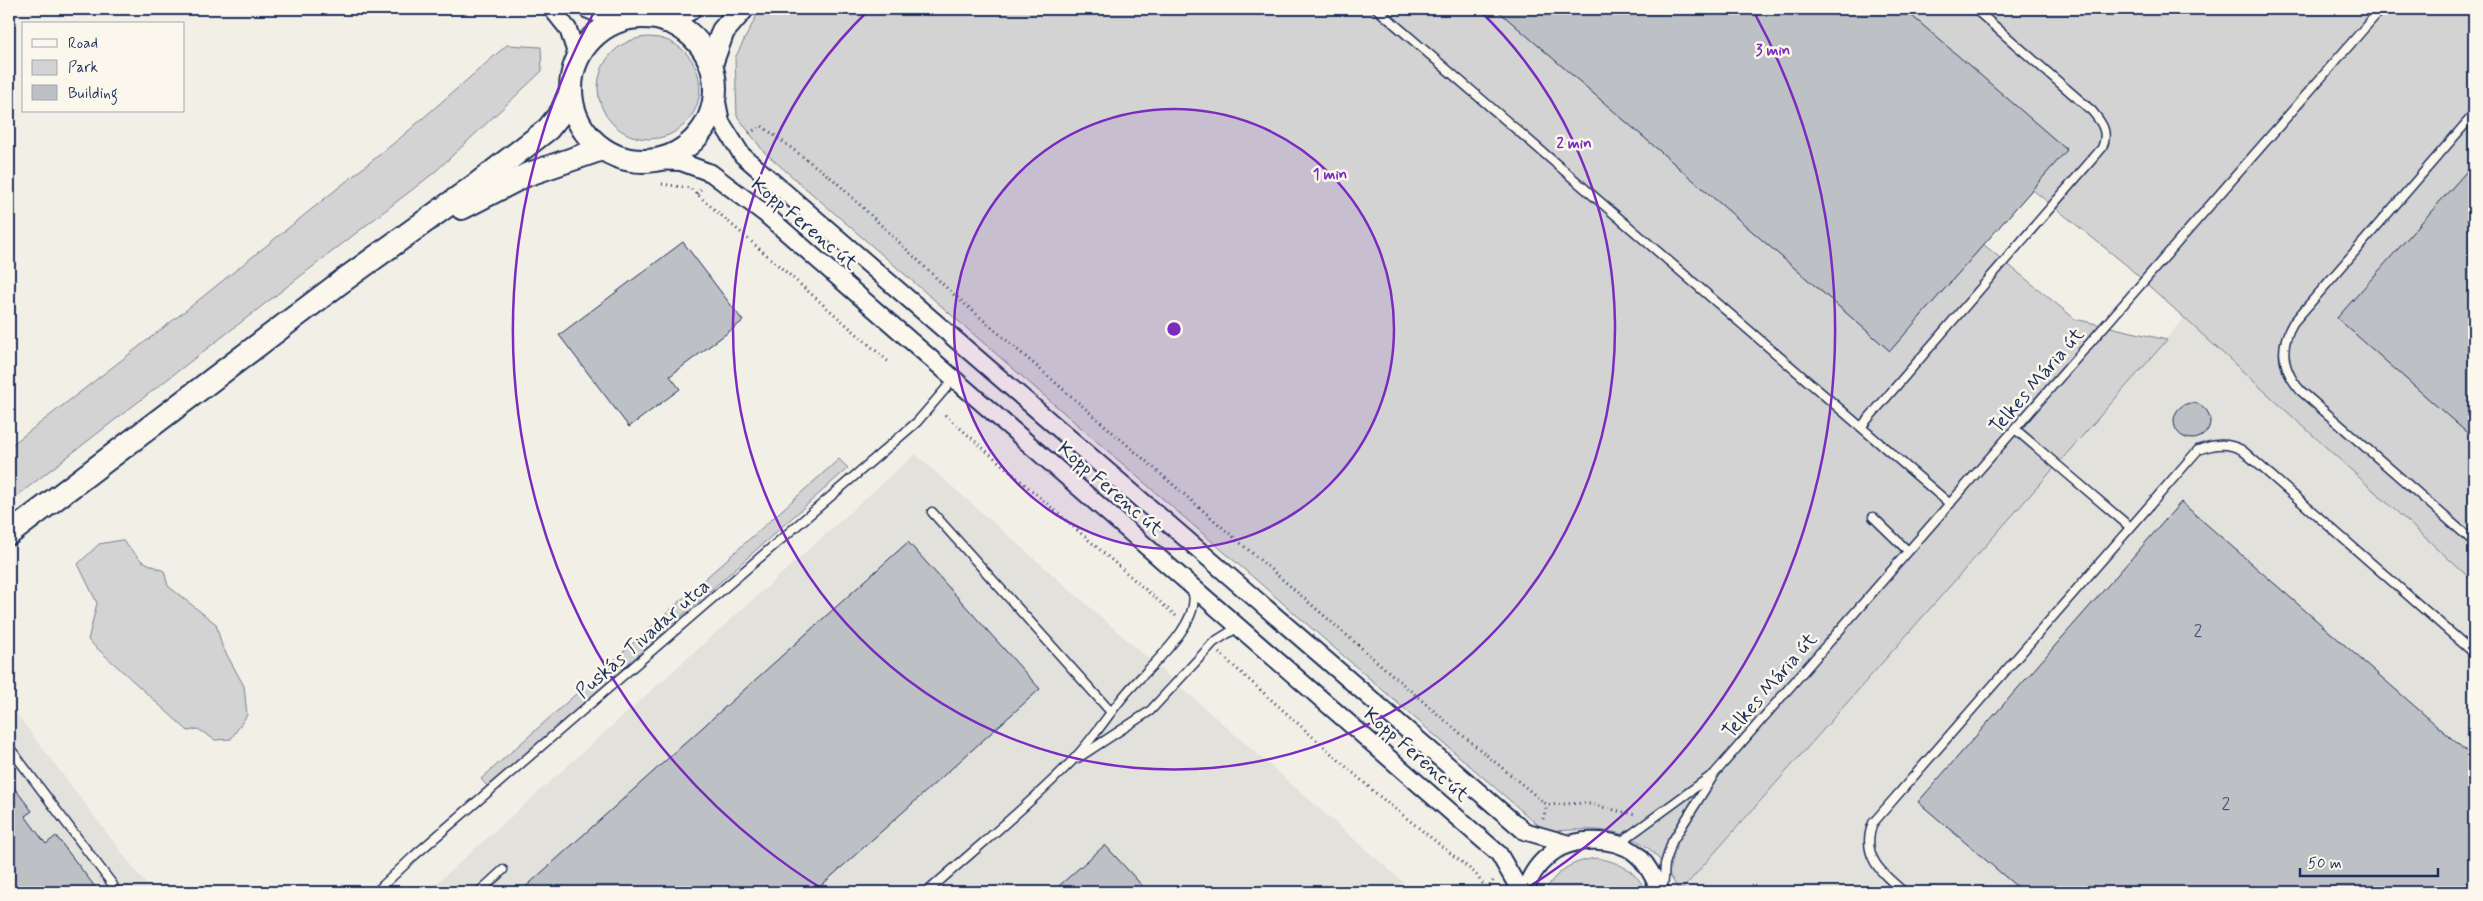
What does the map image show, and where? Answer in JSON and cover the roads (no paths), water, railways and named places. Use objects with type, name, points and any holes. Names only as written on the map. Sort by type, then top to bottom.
[{"type":"main road","points":[[666,21],[689,9]]},
{"type":"main road","points":[[711,64],[723,31],[742,9]]},
{"type":"main road","points":[[642,17],[666,21],[692,35],[711,64],[716,92],[708,120],[701,132],[682,150],[670,156],[645,161],[619,157],[602,149],[580,124],[575,112],[571,92],[572,75],[578,59],[592,39],[616,21],[642,17]]},
{"type":"main road","points":[[9,534],[340,282],[403,238],[548,129],[561,113],[571,92]]},
{"type":"main road","points":[[403,238],[526,175],[602,149]]},
{"type":"street","points":[[552,9],[568,29],[578,59]]},
{"type":"street","points":[[586,9],[616,21]]},
{"type":"street","name":"Kopp Ferenc út","points":[[716,92],[721,122],[742,155],[1524,831],[1569,844]]},
{"type":"street","name":"Kopp Ferenc út","points":[[645,161],[681,162],[711,173],[764,213],[1498,854],[1522,892]]},
{"type":"street","points":[[1522,892],[1532,873],[1548,855],[1569,844],[1592,841],[1617,844],[1634,852],[1642,860],[1659,892]]},
{"type":"lane","points":[[1377,9],[1950,504]]},
{"type":"lane","points":[[1861,427],[2105,141],[2106,132],[2092,111],[1975,9]]},
{"type":"lane","name":"Telkes Mária út","points":[[1715,773],[2381,9]]},
{"type":"lane","points":[[2474,114],[2293,323],[2283,351],[2288,374],[2301,391],[2474,542]]},
{"type":"lane","name":"Puskás Tivadar utca","points":[[376,892],[415,855],[917,422],[954,379]]},
{"type":"lane","points":[[2015,429],[2130,527]]},
{"type":"lane","points":[[1904,892],[1874,864],[1868,844],[1873,823],[2198,450],[2217,444],[2236,447],[2474,653]]},
{"type":"lane","points":[[932,512],[1111,712]]},
{"type":"lane","points":[[1873,517],[1908,551]]},
{"type":"lane","points":[[1072,762],[1111,712],[1175,640],[1184,627],[1194,606],[1195,598],[1190,586]]},
{"type":"lane","points":[[927,892],[1072,762],[1150,711],[1214,642],[1238,627]]},
{"type":"lane","points":[[9,746],[113,885],[114,892]]},
{"type":"lane","points":[[1617,844],[1649,823],[1715,773]]},
{"type":"lane","points":[[1663,892],[1665,864],[1672,842],[1715,773]]},
{"type":"lane","points":[[479,892],[503,870]]}]
